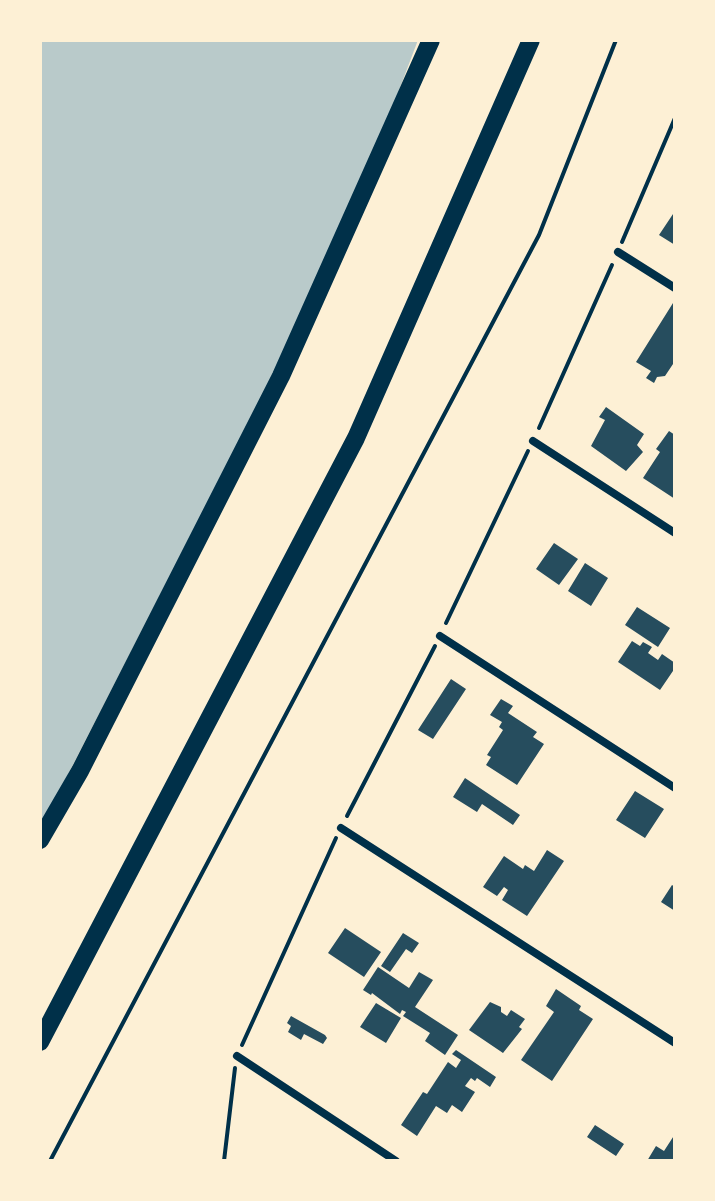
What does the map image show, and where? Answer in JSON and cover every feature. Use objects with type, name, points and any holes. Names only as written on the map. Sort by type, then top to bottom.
[{"type":"main road","points":[[40,840],[80,771],[281,376],[431,40]]},
{"type":"main road","points":[[40,1042],[356,438],[531,40]]},
{"type":"street","points":[[618,252],[675,288]]},
{"type":"street","points":[[533,441],[675,533]]},
{"type":"street","points":[[440,636],[675,788]]},
{"type":"street","points":[[341,828],[675,1043]]},
{"type":"street","points":[[237,1056],[396,1161]]},
{"type":"path","points":[[50,1161],[539,235],[616,40]]},
{"type":"path","points":[[224,1161],[237,1056],[341,828],[440,636],[533,441],[675,118]]},
{"type":"shaded area","points":[[40,40],[418,40],[343,238],[40,829]]},
{"type":"building","points":[[675,211],[675,245],[659,235]]},
{"type":"building","points":[[673,303],[675,361],[665,376],[657,377],[654,383],[646,378],[651,371],[636,362]]},
{"type":"building","points":[[606,407],[644,434],[637,445],[643,452],[626,471],[591,446],[605,420],[599,417]]},
{"type":"building","points":[[669,431],[675,435],[675,499],[643,478],[660,452],[656,449]]},
{"type":"building","points":[[554,543],[578,559],[559,585],[536,569]]},
{"type":"building","points":[[585,563],[608,578],[591,606],[568,591]]},
{"type":"building","points":[[637,607],[670,628],[658,647],[625,625]]},
{"type":"building","points":[[632,641],[640,646],[643,642],[652,647],[648,653],[658,660],[662,654],[675,663],[675,668],[660,690],[618,662]]},
{"type":"building","points":[[451,679],[466,689],[433,739],[418,730]]},
{"type":"building","points":[[501,699],[513,706],[508,713],[537,732],[533,737],[544,744],[517,785],[486,765],[491,757],[487,755],[503,730],[499,727],[502,722],[490,715]]},
{"type":"building","points":[[465,778],[520,815],[513,825],[482,804],[477,812],[453,797]]},
{"type":"building","points":[[635,791],[664,809],[645,838],[616,820]]},
{"type":"building","points":[[547,850],[564,861],[527,916],[502,900],[508,890],[504,887],[497,896],[483,887],[504,856],[523,869],[525,865],[534,871]]},
{"type":"building","points":[[672,885],[675,887],[675,911],[661,902]]},
{"type":"building","points":[[345,928],[381,952],[364,977],[328,953]]},
{"type":"building","points":[[403,933],[419,943],[412,953],[406,949],[390,972],[381,966]]},
{"type":"building","points":[[378,967],[409,988],[419,972],[433,980],[415,1007],[458,1035],[445,1055],[425,1041],[430,1033],[403,1016],[406,1012],[402,1010],[400,1014],[363,990]]},
{"type":"building","points":[[556,989],[581,1006],[579,1010],[593,1019],[552,1081],[521,1060],[554,1012],[546,1006]]},
{"type":"building","points":[[490,1002],[501,1007],[501,1012],[507,1016],[511,1010],[525,1019],[519,1027],[522,1029],[503,1053],[469,1030]]},
{"type":"building","points":[[376,1003],[401,1018],[386,1043],[360,1027]]},
{"type":"building","points":[[291,1016],[325,1035],[327,1038],[323,1044],[304,1034],[301,1040],[288,1032],[291,1026],[287,1023]]},
{"type":"building","points":[[456,1050],[496,1077],[490,1087],[477,1078],[475,1081],[471,1078],[465,1086],[475,1092],[462,1112],[452,1105],[447,1113],[436,1106],[417,1136],[401,1125],[448,1062],[456,1068],[461,1060],[452,1054]]},
{"type":"building","points":[[595,1125],[624,1144],[616,1156],[587,1137]]},
{"type":"building","points":[[675,1134],[675,1161],[647,1161],[656,1146],[664,1151]]}]
